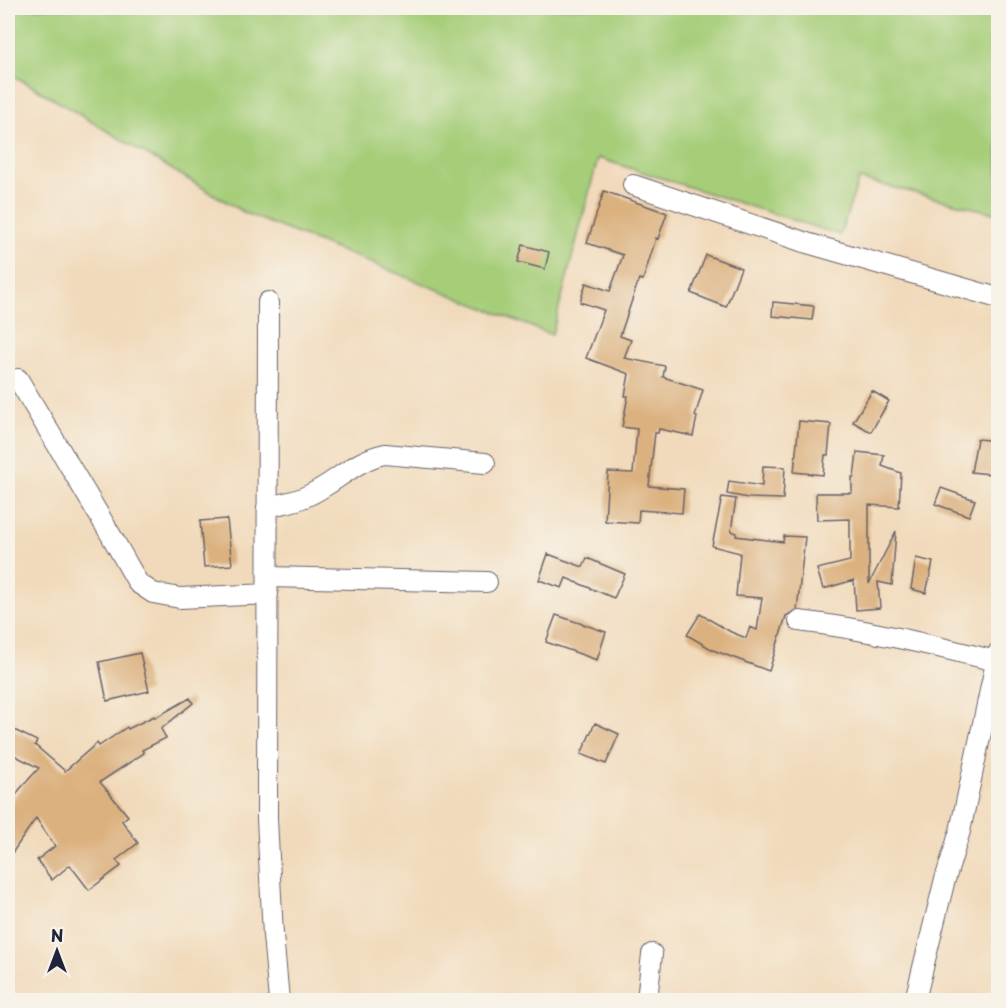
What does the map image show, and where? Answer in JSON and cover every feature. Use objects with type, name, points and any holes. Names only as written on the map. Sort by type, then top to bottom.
[{"type":"street","points":[[633,185],[807,243],[999,298]]},
{"type":"street","points":[[268,302],[267,819],[279,1000]]},
{"type":"street","points":[[18,379],[138,583],[153,593],[180,598],[268,586],[487,582]]},
{"type":"street","points":[[267,507],[308,496],[356,464],[373,456],[385,454],[485,463]]},
{"type":"street","points":[[800,621],[849,627],[997,657],[960,831],[944,884],[915,1000]]},
{"type":"street","points":[[647,1000],[652,954]]},
{"type":"green space","points":[[8,8],[998,8],[998,214],[859,179],[840,235],[598,158],[552,335],[245,213],[8,72]]},
{"type":"building","points":[[604,191],[667,213],[658,239],[656,238],[643,280],[639,279],[620,336],[631,340],[624,358],[665,366],[663,377],[703,390],[695,416],[697,417],[693,436],[659,429],[658,433],[655,433],[649,486],[684,489],[682,513],[639,510],[638,523],[605,521],[608,472],[633,473],[637,429],[622,427],[628,396],[625,396],[629,374],[586,358],[604,310],[580,302],[586,283],[610,291],[623,255],[587,243]]},
{"type":"building","points":[[523,245],[549,252],[545,269],[518,262]]},
{"type":"building","points":[[706,255],[741,268],[726,307],[691,293]]},
{"type":"building","points":[[773,302],[814,306],[812,320],[772,316]]},
{"type":"building","points":[[872,391],[889,401],[871,432],[853,422]]},
{"type":"building","points":[[799,421],[831,424],[828,455],[825,455],[823,475],[794,472]]},
{"type":"building","points":[[977,439],[999,441],[999,475],[971,472]]},
{"type":"building","points":[[857,452],[884,455],[882,466],[901,473],[899,507],[869,505],[869,584],[896,531],[892,585],[878,582],[880,608],[856,610],[854,580],[823,589],[817,569],[850,561],[850,519],[817,520],[816,493],[852,493],[852,477],[854,477]]},
{"type":"building","points":[[763,466],[785,467],[783,499],[748,498],[727,494],[729,481],[762,486]]},
{"type":"building","points":[[941,488],[975,500],[969,516],[935,504]]},
{"type":"building","points":[[722,497],[736,499],[731,531],[737,533],[736,536],[783,542],[784,536],[805,537],[797,610],[786,616],[769,671],[713,650],[687,635],[700,614],[746,638],[750,627],[757,630],[762,598],[736,596],[740,553],[712,546]]},
{"type":"building","points":[[227,519],[232,565],[204,567],[200,521]]},
{"type":"building","points":[[548,554],[583,567],[587,558],[625,574],[614,598],[566,578],[562,588],[539,580]]},
{"type":"building","points":[[916,558],[933,562],[926,593],[911,589]]},
{"type":"building","points":[[556,615],[606,632],[597,660],[546,642]]},
{"type":"building","points":[[140,653],[149,691],[107,701],[99,662]]},
{"type":"building","points":[[190,698],[193,703],[161,729],[166,738],[142,750],[144,753],[100,782],[128,816],[122,821],[138,843],[116,860],[121,866],[89,890],[70,865],[52,880],[37,860],[55,846],[36,818],[8,859],[8,807],[20,789],[39,768],[8,752],[8,727],[37,741],[35,745],[65,771],[97,743],[99,746],[127,727],[128,729],[154,716],[155,718]]},
{"type":"building","points":[[595,723],[619,734],[606,764],[581,754]]}]
